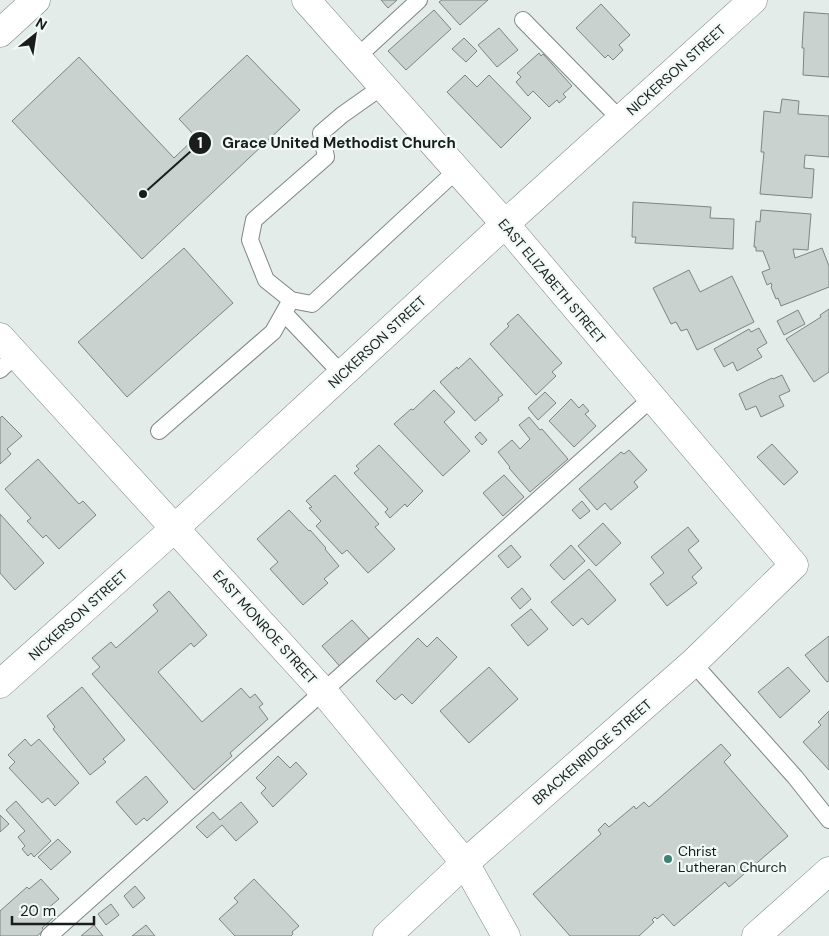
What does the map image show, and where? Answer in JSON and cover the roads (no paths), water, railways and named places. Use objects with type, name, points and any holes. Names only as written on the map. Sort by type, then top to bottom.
[{"type":"street","points":[[0,33],[36,0]]},
{"type":"street","name":"EAST ELIZABETH STREET","points":[[306,0],[505,224],[794,565]]},
{"type":"street","name":"NICKERSON STREET","points":[[0,684],[176,528],[505,224],[753,0]]},
{"type":"street","name":"EAST MONROE STREET","points":[[5,354],[176,528],[323,691],[465,863],[506,936]]},
{"type":"street","name":"BRACKENRIDGE STREET","points":[[387,936],[465,863],[693,663],[794,565]]},
{"type":"street","points":[[756,936],[829,871]]},
{"type":"lane","points":[[357,57],[419,0]]},
{"type":"lane","points":[[523,20],[621,120]]},
{"type":"lane","points":[[342,374],[266,280],[250,240],[254,220],[326,157],[321,133],[342,115],[383,86]]},
{"type":"lane","points":[[288,306],[312,304],[457,170]]},
{"type":"lane","points":[[159,431],[273,332],[288,306]]},
{"type":"lane","points":[[49,936],[652,398]]},
{"type":"lane","points":[[693,663],[795,776],[829,820]]},
{"type":"place","name":"Grace United Methodist Church","points":[[143,194]]},
{"type":"place","name":"Christ Lutheran Church","points":[[668,859]]}]
